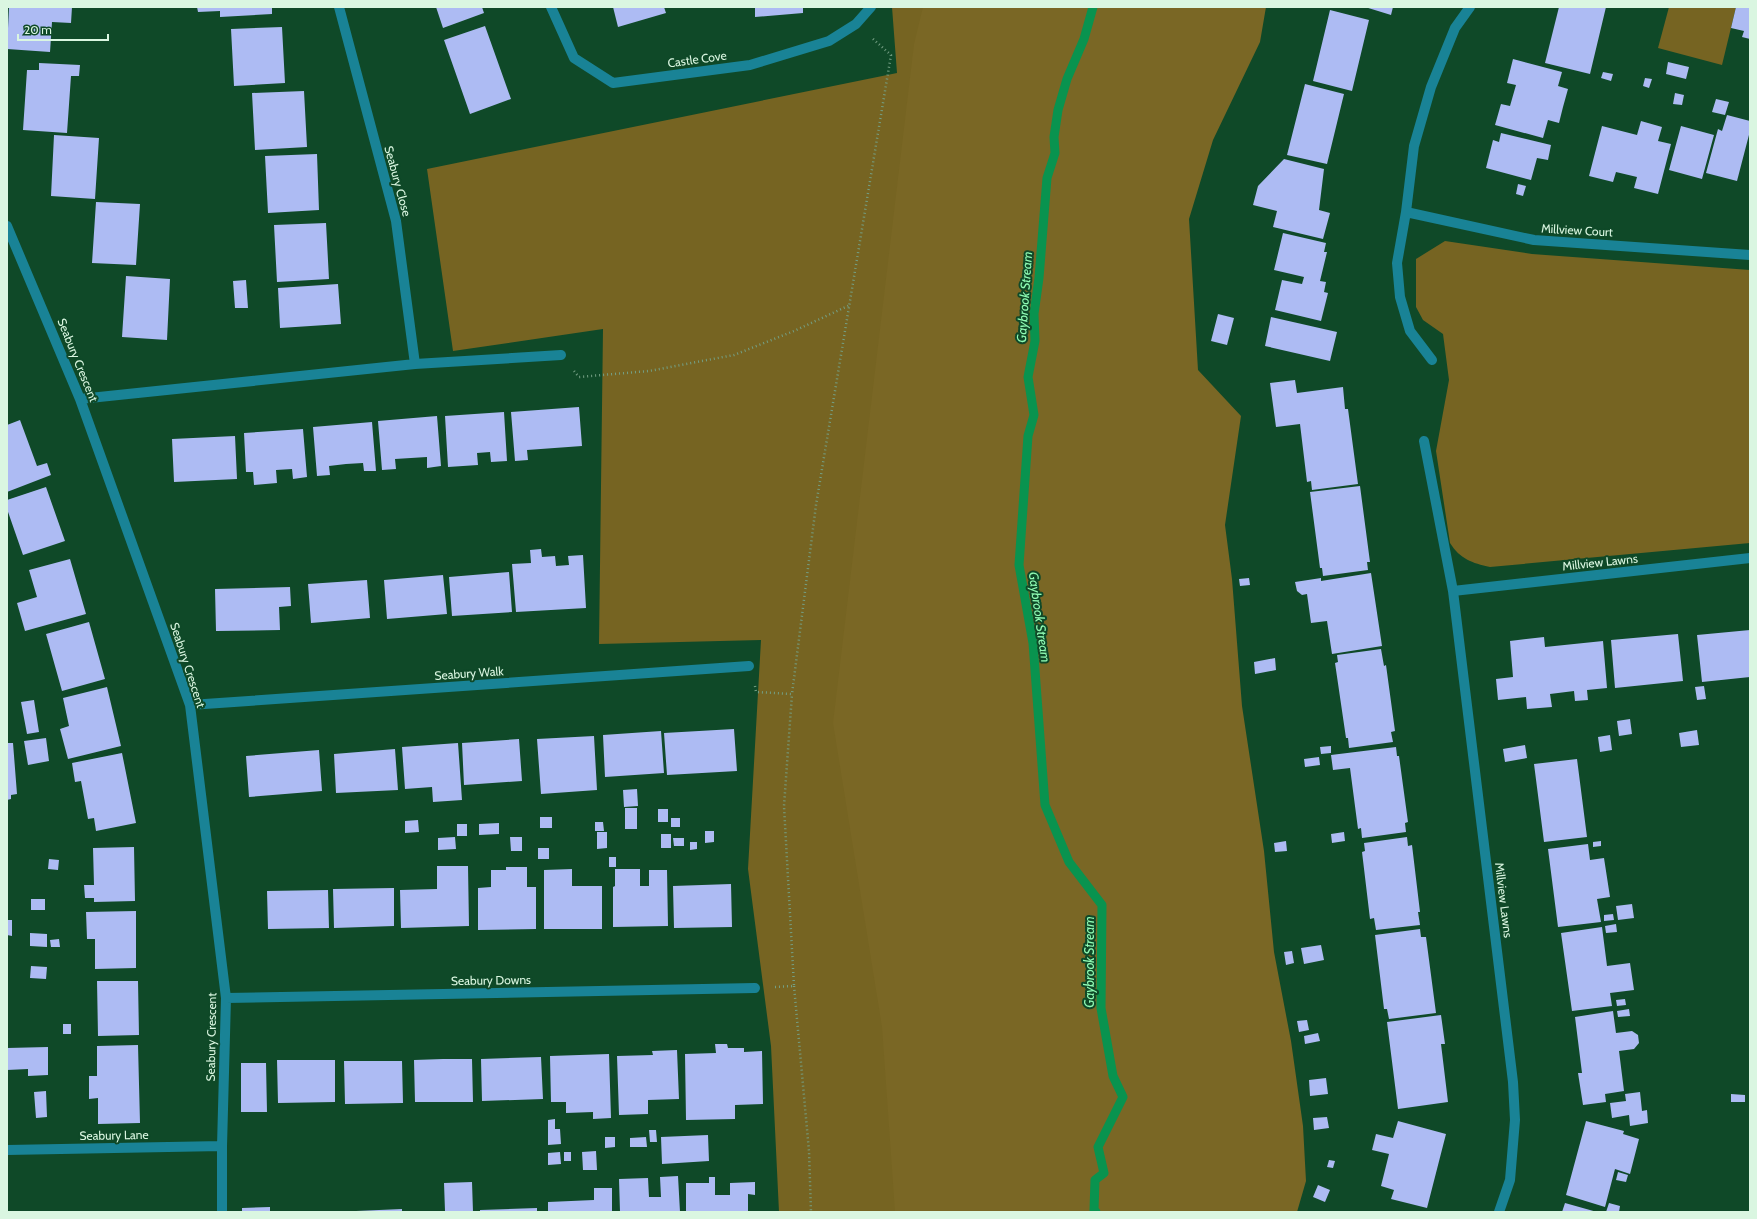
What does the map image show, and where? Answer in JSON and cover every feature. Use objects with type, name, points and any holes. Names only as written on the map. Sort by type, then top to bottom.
[{"type":"street","name":"Seabury Close","points":[[339,7],[396,221],[415,364]]},
{"type":"street","name":"Castle Cove","points":[[551,7],[574,58],[613,83],[750,65],[829,41],[856,24],[871,7]]},
{"type":"street","points":[[1432,360],[1410,331],[1400,297],[1397,263],[1406,212],[1414,146],[1431,87],[1455,28],[1470,7]]},
{"type":"street","name":"Millview Court","points":[[1406,212],[1534,240],[1750,254]]},
{"type":"street","name":"Seabury Crescent","points":[[7,226],[80,399],[190,706],[226,998],[222,1146],[222,1212]]},
{"type":"street","points":[[80,399],[415,364],[561,355]]},
{"type":"street","name":"Millview Lawns","points":[[1424,441],[1453,591],[1513,1082],[1515,1120],[1510,1180],[1499,1212]]},
{"type":"street","name":"Millview Lawns","points":[[1453,591],[1750,558]]},
{"type":"street","name":"Seabury Walk","points":[[190,706],[749,666]]},
{"type":"street","name":"Seabury Downs","points":[[226,998],[755,988]]},
{"type":"street","name":"Seabury Lane","points":[[7,1150],[222,1146]]},
{"type":"path","points":[[811,1212],[809,1151],[794,986],[784,806],[792,694],[816,505],[891,55],[856,24]]},
{"type":"path","points":[[561,355],[578,377],[649,371],[734,354],[794,331],[850,305]]},
{"type":"path","points":[[749,666],[756,692],[792,694]]},
{"type":"path","points":[[755,988],[794,986]]},
{"type":"shaded area","points":[[892,7],[964,7],[965,1212],[779,1212],[771,1046],[748,869],[761,640],[599,644],[603,329],[453,351],[427,169],[897,73]]},
{"type":"shaded area","points":[[923,7],[1266,7],[1260,42],[1213,140],[1189,219],[1198,370],[1241,416],[1225,525],[1232,579],[1242,706],[1264,851],[1274,952],[1291,1041],[1303,1126],[1306,1181],[1297,1212],[895,1212],[882,1027],[833,723],[914,44]]},
{"type":"shaded area","points":[[1669,7],[1736,7],[1722,65],[1658,48]]},
{"type":"shaded area","points":[[1445,241],[1532,254],[1750,270],[1750,543],[1490,567],[1472,562],[1462,557],[1450,543],[1436,451],[1449,380],[1443,334],[1423,320],[1416,307],[1416,259]]},
{"type":"building","points":[[9,7],[72,7],[71,23],[52,22],[50,52],[7,49]]},
{"type":"building","points":[[197,7],[272,7],[272,14],[220,17],[220,11],[198,12]]},
{"type":"building","points":[[436,7],[482,7],[484,13],[443,28]]},
{"type":"building","points":[[613,7],[664,7],[666,13],[618,27]]},
{"type":"building","points":[[755,7],[803,7],[803,13],[755,17]]},
{"type":"building","points":[[1365,7],[1393,7],[1391,15]]},
{"type":"building","points":[[1559,7],[1606,7],[1590,74],[1545,63]]},
{"type":"building","points":[[1736,7],[1750,7],[1750,39],[1742,37],[1744,31],[1731,28]]},
{"type":"building","points":[[1330,10],[1369,20],[1352,91],[1313,81]]},
{"type":"building","points":[[485,26],[511,99],[470,114],[444,40]]},
{"type":"building","points":[[282,27],[285,83],[234,86],[231,29]]},
{"type":"building","points":[[1513,59],[1562,72],[1558,86],[1568,89],[1559,123],[1548,120],[1543,138],[1495,125],[1501,104],[1510,106],[1516,85],[1507,83]]},
{"type":"building","points":[[1668,62],[1689,67],[1686,79],[1666,74]]},
{"type":"building","points":[[39,63],[80,65],[79,76],[71,76],[67,133],[23,130],[27,70],[39,70]]},
{"type":"building","points":[[1603,72],[1613,74],[1611,81],[1601,78]]},
{"type":"building","points":[[1645,78],[1652,79],[1649,88],[1643,86]]},
{"type":"building","points":[[1305,84],[1344,94],[1327,164],[1287,155]]},
{"type":"building","points":[[304,91],[307,147],[255,150],[252,93]]},
{"type":"building","points":[[1675,93],[1684,95],[1682,105],[1673,104]]},
{"type":"building","points":[[1716,99],[1729,102],[1725,115],[1712,112]]},
{"type":"building","points":[[1727,115],[1750,121],[1750,131],[1737,181],[1706,173],[1718,129],[1722,131]]},
{"type":"building","points":[[1641,121],[1662,127],[1658,141],[1671,144],[1658,194],[1634,188],[1637,177],[1616,172],[1613,182],[1589,176],[1602,126],[1637,135]]},
{"type":"building","points":[[1681,126],[1714,135],[1702,179],[1669,170]]},
{"type":"building","points":[[1501,133],[1551,145],[1548,160],[1537,158],[1531,180],[1486,168],[1493,140],[1499,142]]},
{"type":"building","points":[[54,135],[99,138],[95,199],[51,196]]},
{"type":"building","points":[[317,154],[319,210],[268,213],[265,156]]},
{"type":"building","points":[[1284,159],[1324,169],[1319,210],[1330,213],[1323,239],[1273,227],[1277,211],[1253,205],[1258,186]]},
{"type":"building","points":[[1518,184],[1526,186],[1523,196],[1516,194]]},
{"type":"building","points":[[96,202],[140,204],[136,265],[92,263]]},
{"type":"building","points":[[326,223],[329,279],[277,282],[274,225]]},
{"type":"building","points":[[1283,233],[1326,243],[1324,252],[1327,252],[1320,281],[1326,282],[1324,292],[1328,293],[1321,321],[1275,310],[1282,280],[1302,284],[1304,277],[1274,270]]},
{"type":"building","points":[[126,276],[170,279],[167,340],[122,337]]},
{"type":"building","points":[[246,280],[248,308],[235,308],[233,281]]},
{"type":"building","points":[[338,284],[341,324],[280,328],[278,288]]},
{"type":"building","points":[[1218,314],[1234,318],[1227,345],[1211,341]]},
{"type":"building","points":[[1271,317],[1337,332],[1330,361],[1265,346]]},
{"type":"building","points":[[1295,380],[1297,393],[1343,387],[1345,409],[1348,409],[1358,484],[1312,490],[1311,481],[1307,482],[1300,424],[1276,427],[1270,383]]},
{"type":"building","points":[[579,407],[582,446],[527,450],[528,460],[515,461],[511,412]]},
{"type":"building","points":[[504,412],[507,461],[491,462],[490,452],[477,453],[478,465],[448,467],[445,416]]},
{"type":"building","points":[[437,416],[441,466],[427,468],[427,457],[395,459],[396,469],[382,470],[378,421]]},
{"type":"building","points":[[20,420],[37,466],[47,463],[51,475],[7,492],[7,425]]},
{"type":"building","points":[[372,422],[376,471],[364,471],[363,463],[346,464],[329,466],[330,475],[317,476],[313,427]]},
{"type":"building","points":[[303,429],[307,477],[293,479],[292,469],[276,470],[277,483],[254,485],[253,472],[246,472],[244,433]]},
{"type":"building","points":[[235,436],[237,479],[174,482],[172,439]]},
{"type":"building","points":[[1360,486],[1370,562],[1367,562],[1368,570],[1323,576],[1322,568],[1320,568],[1310,492]]},
{"type":"building","points":[[46,487],[65,541],[23,555],[7,509],[7,500]]},
{"type":"building","points":[[541,549],[542,557],[555,556],[556,566],[569,565],[568,556],[583,555],[586,608],[516,612],[512,564],[531,563],[530,550]]},
{"type":"building","points":[[70,559],[86,614],[25,631],[17,603],[37,597],[29,570]]},
{"type":"building","points":[[509,572],[512,612],[452,616],[449,577]]},
{"type":"building","points":[[1371,573],[1382,646],[1332,654],[1327,621],[1311,623],[1307,594],[1302,595],[1297,591],[1295,582],[1321,578],[1321,581]]},
{"type":"building","points":[[443,575],[447,614],[387,619],[384,580]]},
{"type":"building","points":[[1249,578],[1250,585],[1240,586],[1239,579]]},
{"type":"building","points":[[367,580],[370,618],[311,623],[308,584]]},
{"type":"building","points":[[290,587],[291,606],[279,607],[280,630],[216,631],[215,589]]},
{"type":"building","points":[[89,622],[105,679],[62,691],[46,634]]},
{"type":"building","points":[[1750,630],[1750,677],[1702,682],[1697,635]]},
{"type":"building","points":[[1678,634],[1683,681],[1615,688],[1611,640]]},
{"type":"building","points":[[1544,637],[1545,647],[1603,641],[1607,688],[1587,690],[1588,700],[1575,701],[1574,691],[1550,694],[1552,707],[1527,709],[1526,697],[1498,700],[1496,679],[1513,677],[1510,641]]},
{"type":"building","points":[[1381,649],[1384,666],[1386,665],[1395,731],[1391,732],[1393,742],[1349,748],[1348,738],[1346,738],[1335,663],[1338,662],[1337,655]]},
{"type":"building","points":[[1275,658],[1276,670],[1255,674],[1254,662]]},
{"type":"building","points":[[1704,686],[1706,699],[1697,700],[1695,687]]},
{"type":"building","points":[[107,687],[121,746],[68,759],[60,729],[69,726],[63,698]]},
{"type":"building","points":[[34,700],[39,732],[27,734],[21,702]]},
{"type":"building","points":[[1630,719],[1632,734],[1619,736],[1617,721]]},
{"type":"building","points":[[734,729],[737,771],[667,775],[664,733]]},
{"type":"building","points":[[1697,730],[1699,745],[1681,747],[1679,733]]},
{"type":"building","points":[[661,731],[664,773],[605,777],[603,735]]},
{"type":"building","points":[[1610,735],[1612,750],[1600,752],[1598,737]]},
{"type":"building","points":[[594,736],[597,790],[541,794],[537,739]]},
{"type":"building","points":[[46,738],[49,761],[28,765],[24,741]]},
{"type":"building","points":[[519,739],[522,781],[464,785],[462,743]]},
{"type":"building","points":[[7,743],[13,743],[17,794],[11,795],[11,799],[7,800]]},
{"type":"building","points":[[458,743],[462,800],[433,802],[432,787],[405,789],[402,747]]},
{"type":"building","points":[[1525,745],[1527,758],[1505,762],[1503,749]]},
{"type":"building","points":[[1331,746],[1331,753],[1321,754],[1320,747]]},
{"type":"building","points":[[1396,747],[1397,756],[1399,756],[1408,822],[1405,823],[1406,832],[1362,838],[1361,828],[1358,829],[1350,768],[1333,770],[1331,755]]},
{"type":"building","points":[[395,749],[398,790],[336,793],[334,754]]},
{"type":"building","points":[[319,750],[322,791],[249,797],[246,756]]},
{"type":"building","points":[[122,753],[136,823],[96,831],[94,818],[88,819],[81,781],[75,782],[72,763]]},
{"type":"building","points":[[1319,757],[1320,765],[1305,767],[1304,759]]},
{"type":"building","points":[[1577,759],[1587,837],[1544,842],[1534,764]]},
{"type":"building","points":[[637,789],[638,806],[624,807],[623,790]]},
{"type":"building","points":[[625,808],[637,808],[637,829],[625,829]]},
{"type":"building","points":[[658,809],[668,809],[668,822],[658,822]]},
{"type":"building","points":[[540,817],[552,817],[552,828],[540,828]]},
{"type":"building","points":[[671,818],[680,818],[680,827],[671,827]]},
{"type":"building","points":[[418,820],[419,832],[405,833],[405,821]]},
{"type":"building","points":[[595,822],[603,822],[604,831],[595,831]]},
{"type":"building","points":[[499,823],[499,834],[479,835],[479,824]]},
{"type":"building","points":[[457,824],[467,824],[467,836],[457,836]]},
{"type":"building","points":[[705,831],[714,831],[714,842],[705,843]]},
{"type":"building","points":[[597,832],[607,832],[607,848],[597,849]]},
{"type":"building","points":[[1344,832],[1345,841],[1332,843],[1331,834]]},
{"type":"building","points":[[661,834],[671,834],[671,848],[661,848]]},
{"type":"building","points":[[455,837],[456,849],[438,850],[438,838]]},
{"type":"building","points":[[510,837],[522,837],[522,851],[511,851]]},
{"type":"building","points":[[1407,837],[1408,846],[1412,845],[1420,912],[1418,912],[1420,925],[1376,930],[1374,918],[1370,919],[1362,852],[1365,851],[1364,843]]},
{"type":"building","points":[[673,838],[684,838],[684,846],[674,846]]},
{"type":"building","points":[[1286,841],[1287,851],[1275,852],[1274,843]]},
{"type":"building","points":[[1601,841],[1601,846],[1593,847],[1593,842]]},
{"type":"building","points":[[690,842],[697,842],[697,849],[690,850]]},
{"type":"building","points":[[1588,844],[1590,860],[1604,858],[1610,897],[1597,899],[1601,922],[1558,927],[1548,849]]},
{"type":"building","points":[[134,847],[135,901],[94,902],[94,898],[85,898],[84,885],[94,885],[93,848]]},
{"type":"building","points":[[538,848],[549,848],[549,859],[538,859]]},
{"type":"building","points":[[609,857],[616,857],[616,867],[609,867]]},
{"type":"building","points":[[49,859],[59,860],[58,870],[48,869]]},
{"type":"building","points":[[437,866],[468,866],[469,926],[401,928],[400,890],[437,889]]},
{"type":"building","points":[[506,867],[527,867],[527,887],[536,887],[536,929],[478,930],[478,888],[491,887],[491,870],[506,870]]},
{"type":"building","points":[[572,869],[572,886],[602,886],[602,929],[544,929],[544,870]]},
{"type":"building","points":[[615,869],[640,869],[640,886],[649,886],[649,870],[667,870],[668,926],[613,927],[613,887],[615,886]]},
{"type":"building","points":[[731,884],[732,927],[674,928],[673,886]]},
{"type":"building","points":[[394,888],[394,926],[334,928],[333,889]]},
{"type":"building","points":[[328,890],[329,928],[268,929],[267,891]]},
{"type":"building","points":[[31,899],[45,899],[45,910],[31,910]]},
{"type":"building","points":[[1632,904],[1634,918],[1618,920],[1616,906]]},
{"type":"building","points":[[136,911],[136,968],[95,969],[95,939],[87,939],[86,912]]},
{"type":"building","points":[[1613,914],[1614,920],[1604,921],[1604,915]]},
{"type":"building","points":[[7,920],[12,920],[12,936],[7,935]]},
{"type":"building","points":[[1616,924],[1617,932],[1606,933],[1605,926]]},
{"type":"building","points":[[1602,927],[1607,966],[1630,963],[1634,990],[1610,993],[1612,1006],[1572,1011],[1561,933]]},
{"type":"building","points":[[1420,929],[1421,937],[1426,937],[1436,1013],[1389,1019],[1387,1009],[1384,1009],[1375,935]]},
{"type":"building","points":[[30,933],[47,934],[47,947],[30,946]]},
{"type":"building","points":[[59,939],[60,947],[51,947],[50,940]]},
{"type":"building","points":[[1321,945],[1324,960],[1304,964],[1301,948]]},
{"type":"building","points":[[1292,951],[1294,963],[1286,965],[1284,952]]},
{"type":"building","points":[[31,966],[47,967],[46,979],[30,978]]},
{"type":"building","points":[[97,981],[138,981],[139,1035],[98,1036]]},
{"type":"building","points":[[1625,999],[1626,1005],[1617,1006],[1616,1000]]},
{"type":"building","points":[[1629,1009],[1630,1016],[1618,1017],[1617,1011]]},
{"type":"building","points":[[1613,1011],[1616,1033],[1632,1031],[1638,1035],[1639,1043],[1634,1049],[1619,1051],[1624,1091],[1605,1094],[1606,1102],[1583,1105],[1578,1073],[1582,1073],[1575,1017]]},
{"type":"building","points":[[1441,1015],[1445,1044],[1441,1044],[1448,1102],[1398,1109],[1387,1022]]},
{"type":"building","points":[[1307,1020],[1309,1030],[1299,1032],[1297,1021]]},
{"type":"building","points":[[63,1024],[71,1024],[71,1034],[63,1034]]},
{"type":"building","points":[[1318,1033],[1320,1041],[1305,1044],[1304,1036]]},
{"type":"building","points":[[715,1044],[727,1044],[728,1048],[744,1048],[744,1052],[762,1051],[763,1104],[735,1105],[735,1119],[686,1120],[685,1054],[716,1053]]},
{"type":"building","points":[[138,1045],[140,1123],[98,1124],[98,1098],[89,1099],[89,1076],[97,1076],[97,1046]]},
{"type":"building","points":[[48,1047],[48,1075],[28,1076],[28,1069],[7,1070],[7,1048]]},
{"type":"building","points":[[677,1050],[679,1099],[648,1100],[648,1114],[619,1115],[617,1056],[653,1055],[652,1051]]},
{"type":"building","points":[[609,1054],[611,1118],[593,1119],[593,1112],[566,1113],[566,1102],[551,1102],[550,1056]]},
{"type":"building","points":[[541,1057],[543,1099],[482,1101],[481,1059]]},
{"type":"building","points":[[472,1059],[473,1102],[415,1102],[414,1060]]},
{"type":"building","points":[[277,1060],[335,1060],[335,1102],[278,1103]]},
{"type":"building","points":[[344,1061],[402,1061],[403,1103],[345,1104]]},
{"type":"building","points":[[241,1063],[266,1063],[267,1112],[241,1112]]},
{"type":"building","points":[[1326,1078],[1328,1094],[1310,1096],[1309,1080]]},
{"type":"building","points":[[46,1091],[47,1117],[36,1118],[34,1092]]},
{"type":"building","points":[[1640,1092],[1642,1111],[1647,1110],[1648,1123],[1630,1126],[1629,1115],[1612,1118],[1610,1103],[1626,1101],[1625,1094]]},
{"type":"building","points":[[1731,1094],[1745,1095],[1745,1102],[1731,1102]]},
{"type":"building","points":[[1327,1117],[1329,1128],[1314,1130],[1313,1118]]},
{"type":"building","points":[[555,1119],[555,1129],[560,1129],[561,1144],[548,1145],[548,1120]]},
{"type":"building","points":[[1398,1121],[1446,1134],[1427,1208],[1391,1199],[1394,1190],[1381,1186],[1389,1154],[1372,1150],[1376,1134],[1393,1138]]},
{"type":"building","points":[[1586,1121],[1624,1131],[1623,1134],[1639,1139],[1630,1174],[1615,1169],[1605,1207],[1566,1195]]},
{"type":"building","points":[[649,1130],[656,1130],[657,1142],[650,1142]]},
{"type":"building","points":[[708,1135],[709,1161],[662,1164],[661,1137]]},
{"type":"building","points":[[605,1137],[615,1137],[615,1147],[605,1148]]},
{"type":"building","points":[[646,1137],[647,1147],[630,1147],[630,1138]]},
{"type":"building","points":[[596,1151],[597,1170],[583,1170],[582,1152]]},
{"type":"building","points":[[560,1152],[561,1164],[548,1165],[548,1153]]},
{"type":"building","points":[[564,1152],[571,1152],[571,1161],[564,1161]]},
{"type":"building","points":[[1329,1160],[1335,1161],[1333,1168],[1327,1167]]},
{"type":"building","points":[[1618,1172],[1628,1175],[1626,1182],[1616,1180]]},
{"type":"building","points":[[678,1176],[680,1212],[620,1212],[619,1179],[648,1178],[649,1197],[661,1197],[660,1177]]},
{"type":"building","points":[[709,1177],[715,1177],[715,1195],[730,1195],[730,1183],[755,1182],[755,1195],[748,1194],[748,1212],[686,1212],[686,1183],[709,1183]]},
{"type":"building","points":[[472,1182],[473,1212],[438,1212],[445,1211],[444,1183]]},
{"type":"building","points":[[1318,1185],[1330,1190],[1325,1202],[1313,1197]]},
{"type":"building","points":[[594,1188],[612,1188],[612,1212],[548,1212],[548,1202],[594,1200]]},
{"type":"building","points":[[1565,1203],[1597,1212],[1562,1212]]},
{"type":"building","points":[[1609,1203],[1620,1206],[1619,1212],[1606,1212]]},
{"type":"building","points":[[270,1207],[270,1212],[242,1212],[242,1208]]},
{"type":"building","points":[[537,1208],[537,1212],[480,1212],[480,1210]]},
{"type":"building","points":[[402,1209],[402,1212],[356,1212],[356,1211]]},
{"type":"waterway","name":"Gaybrook Stream","points":[[1093,7],[1084,39],[1067,79],[1058,110],[1054,137],[1055,153],[1047,178],[1039,278],[1034,314],[1035,341],[1028,377],[1034,415],[1028,436],[1019,565],[1033,643],[1045,805],[1069,862],[1102,905],[1101,1008],[1113,1076],[1123,1097],[1098,1147],[1104,1173],[1095,1180],[1094,1210],[1096,1212]]}]
